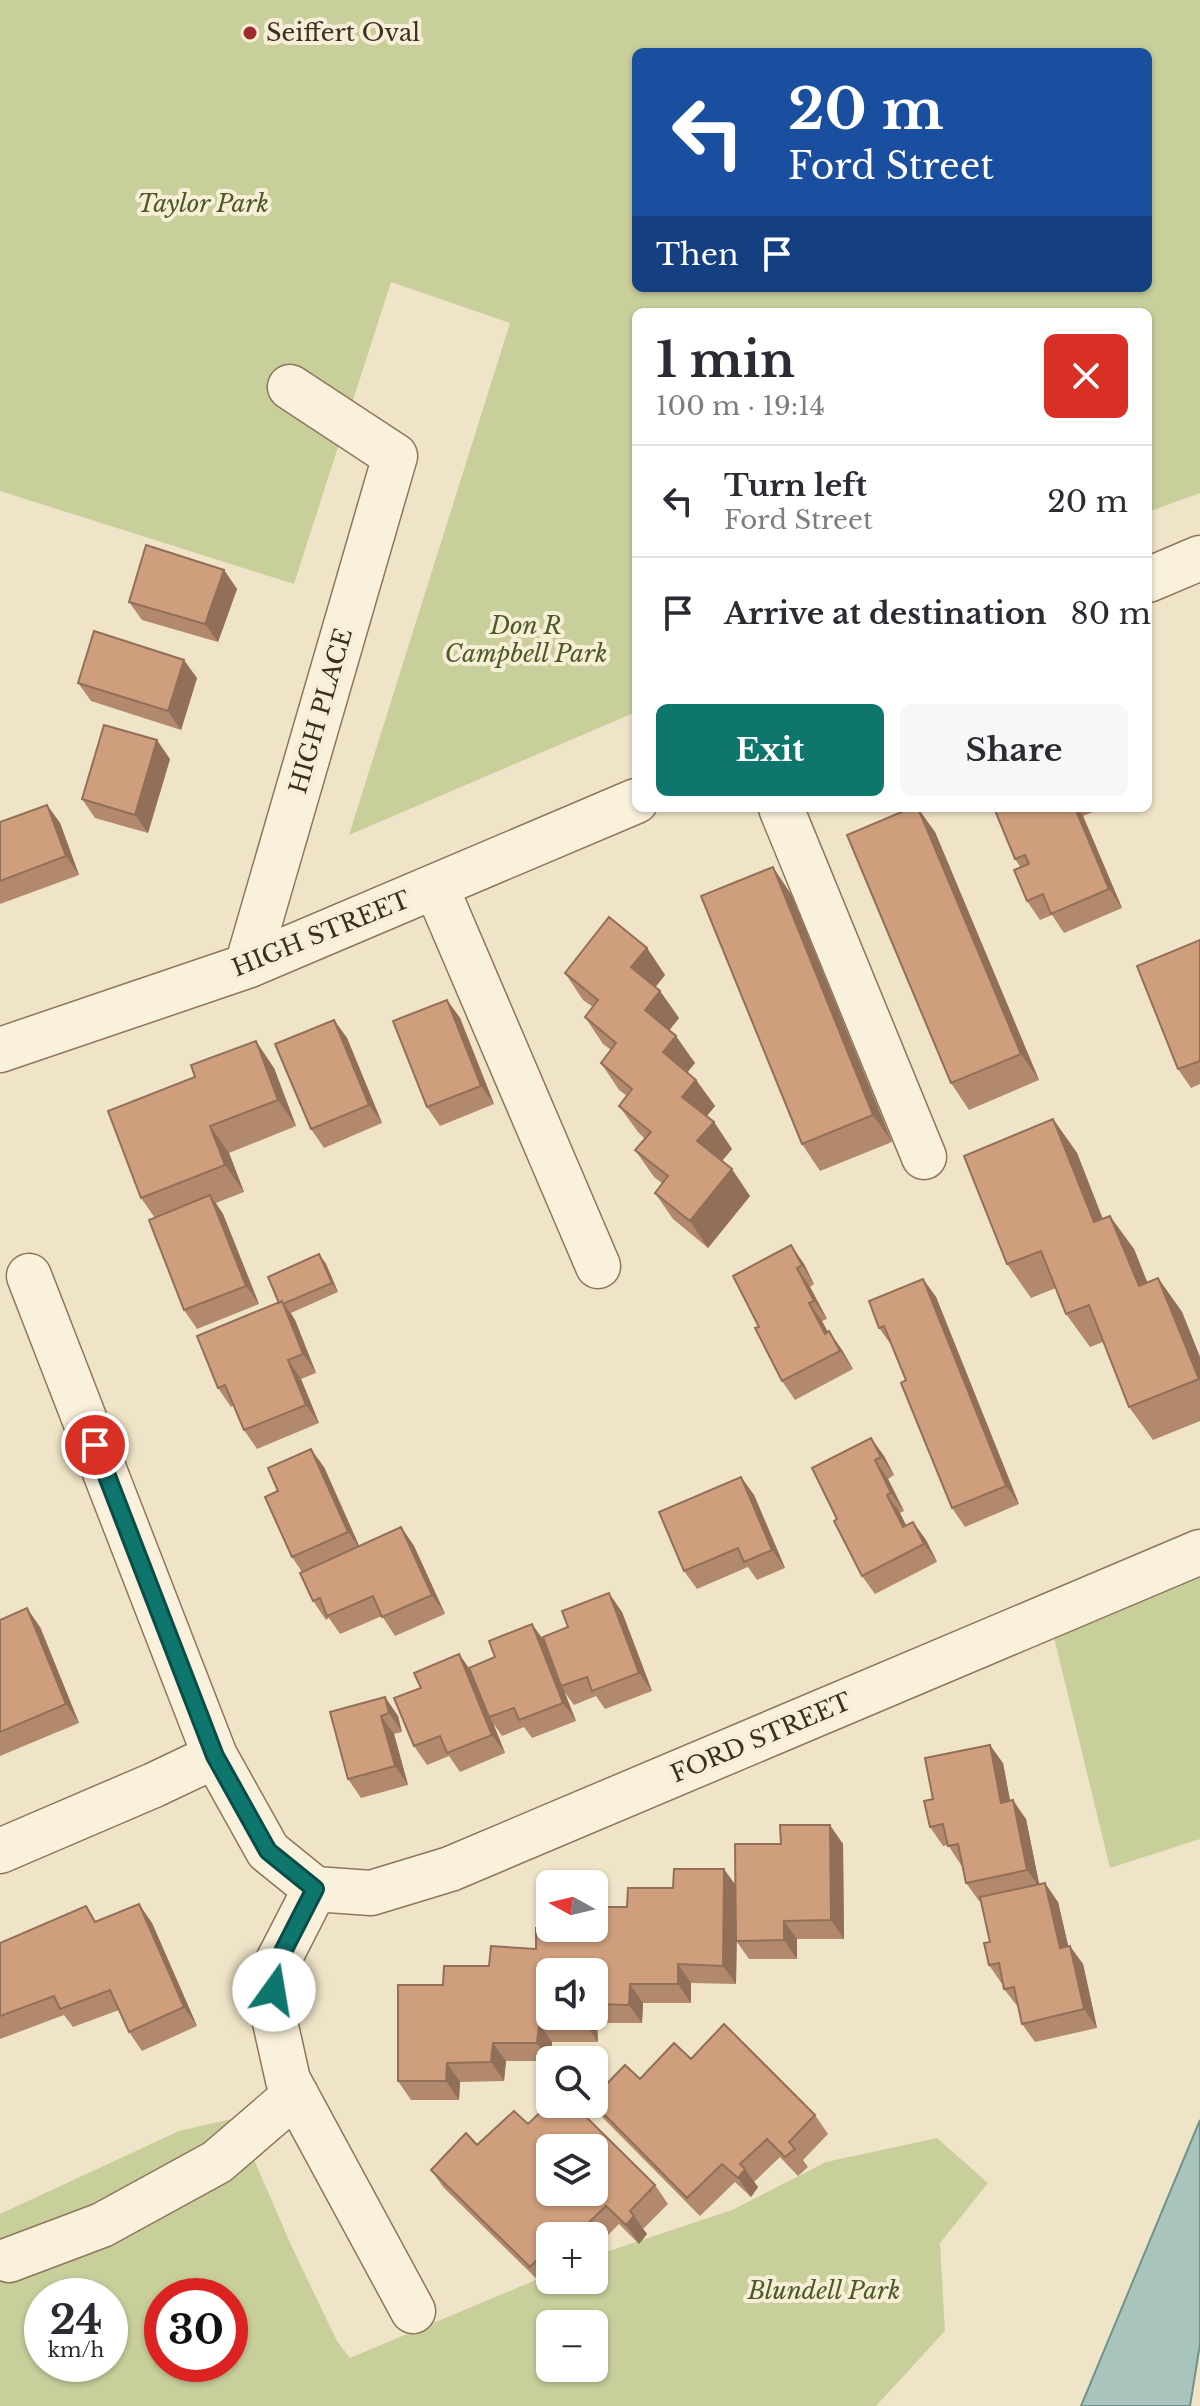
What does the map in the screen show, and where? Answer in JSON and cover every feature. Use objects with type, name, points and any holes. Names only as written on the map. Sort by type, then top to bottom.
[{"type":"street","name":"HIGH PLACE","points":[[247,966],[395,456],[290,387]]},
{"type":"street","points":[[1152,578],[1200,558]]},
{"type":"street","name":"HIGH STREET","points":[[0,1050],[247,966],[632,803]]},
{"type":"street","points":[[783,812],[924,1157]]},
{"type":"street","points":[[436,887],[598,1266]]},
{"type":"street","points":[[29,1276],[215,1756],[268,1851],[315,1889],[275,1967],[273,2013],[288,2080],[413,2311]]},
{"type":"street","name":"FORD STREET","points":[[315,1889],[371,1893],[450,1869],[1200,1552]]},
{"type":"street","points":[[0,1851],[215,1756]]},
{"type":"street","points":[[9,2260],[102,2225],[217,2162],[296,2094]]},
{"type":"green space","name":"Taylor Park","points":[[0,0],[1200,0],[1200,493],[1152,511],[1152,308],[632,308],[632,714],[349,835],[510,323],[391,282],[294,584],[0,491]]},
{"type":"green space","points":[[1200,1575],[1200,1839],[1110,1868],[1051,1625]]},
{"type":"green space","name":"Blundell Park","points":[[236,2118],[291,2245],[337,2341],[350,2358],[536,2280],[536,2294],[608,2294],[608,2251],[732,2210],[826,2162],[937,2138],[988,2183],[940,2243],[945,2331],[876,2406],[0,2406],[0,2214],[179,2131]]},
{"type":"water","points":[[1200,2120],[1200,2344],[1190,2406],[1081,2406]]},
{"type":"building","points":[[146,545],[224,570],[205,624],[129,602]]},
{"type":"building","points":[[94,631],[184,660],[168,711],[78,683]]},
{"type":"building","points":[[104,725],[157,740],[135,815],[82,799]]},
{"type":"building","points":[[47,805],[66,856],[0,881],[0,822]]},
{"type":"building","points":[[902,812],[920,812],[1021,1054],[951,1083],[847,835]]},
{"type":"building","points":[[996,812],[1077,812],[1109,889],[1051,914],[1043,894],[1027,901],[1014,870],[1029,864],[1025,855],[1015,859]]},
{"type":"building","points":[[773,867],[873,1115],[802,1144],[701,896]]},
{"type":"building","points":[[609,917],[647,948],[631,967],[660,991],[645,1010],[676,1036],[663,1052],[696,1080],[682,1097],[714,1122],[697,1141],[732,1169],[690,1221],[655,1193],[668,1176],[635,1150],[651,1132],[619,1106],[632,1089],[601,1063],[616,1043],[585,1017],[598,1000],[565,973]]},
{"type":"building","points":[[1200,940],[1200,1061],[1178,1069],[1137,966]]},
{"type":"building","points":[[447,1000],[481,1086],[427,1107],[393,1021]]},
{"type":"building","points":[[334,1020],[369,1105],[311,1129],[275,1044]]},
{"type":"building","points":[[256,1041],[278,1100],[210,1126],[225,1165],[141,1198],[108,1111],[195,1077],[191,1065]]},
{"type":"building","points":[[1053,1119],[1094,1222],[1110,1216],[1139,1286],[1158,1278],[1199,1379],[1129,1407],[1089,1305],[1066,1314],[1041,1251],[1007,1264],[964,1156]]},
{"type":"building","points":[[210,1195],[246,1286],[184,1310],[149,1220]]},
{"type":"building","points":[[791,1245],[802,1265],[797,1268],[814,1301],[809,1303],[825,1334],[829,1331],[840,1351],[782,1381],[733,1276]]},
{"type":"building","points":[[319,1254],[332,1283],[279,1303],[268,1277]]},
{"type":"building","points":[[923,1279],[1006,1486],[952,1508],[901,1383],[906,1380],[884,1326],[879,1328],[869,1301]]},
{"type":"building","points":[[282,1301],[303,1354],[288,1360],[306,1405],[244,1430],[225,1385],[218,1388],[197,1336]]},
{"type":"building","points":[[871,1438],[881,1457],[875,1460],[891,1493],[887,1495],[903,1527],[913,1522],[924,1544],[862,1576],[812,1468]]},
{"type":"building","points":[[311,1449],[348,1532],[292,1557],[265,1497],[278,1491],[268,1468]]},
{"type":"building","points":[[741,1477],[772,1550],[744,1562],[738,1548],[684,1571],[659,1512]]},
{"type":"building","points":[[401,1527],[432,1595],[382,1617],[373,1596],[327,1616],[320,1598],[313,1601],[300,1573]]},
{"type":"building","points":[[609,1593],[639,1673],[592,1691],[587,1677],[561,1686],[543,1637],[568,1627],[562,1611]]},
{"type":"building","points":[[27,1608],[66,1704],[0,1732],[0,1620]]},
{"type":"building","points":[[532,1624],[563,1703],[519,1720],[514,1708],[489,1717],[469,1668],[495,1657],[489,1641]]},
{"type":"building","points":[[459,1654],[492,1735],[447,1753],[440,1736],[414,1746],[394,1698],[421,1688],[414,1673]]},
{"type":"building","points":[[385,1697],[389,1713],[381,1716],[395,1766],[348,1779],[330,1712]]},
{"type":"building","points":[[990,1745],[1001,1803],[1013,1800],[1027,1870],[966,1883],[958,1844],[948,1846],[943,1824],[930,1827],[924,1801],[933,1799],[925,1758]]},
{"type":"building","points":[[780,1825],[830,1825],[831,1920],[784,1921],[784,1940],[736,1941],[735,1844],[781,1844]]},
{"type":"building","points":[[674,1869],[724,1869],[723,1966],[678,1964],[678,1984],[630,1984],[629,2005],[608,2004],[608,1958],[536,1958],[537,2043],[493,2043],[491,2062],[447,2063],[446,2081],[398,2081],[398,1985],[443,1985],[444,1966],[489,1966],[491,1946],[536,1949],[536,1942],[608,1942],[608,1907],[627,1907],[628,1888],[673,1888]]},
{"type":"building","points":[[1045,1883],[1060,1948],[1070,1946],[1084,2009],[1022,2024],[1014,1987],[1004,1989],[999,1963],[989,1965],[984,1943],[990,1942],[980,1897]]},
{"type":"building","points":[[139,1904],[184,2007],[129,2032],[110,1990],[60,2009],[54,1996],[0,2016],[0,1943],[86,1906],[95,1922]]},
{"type":"building","points":[[724,2024],[815,2115],[789,2142],[795,2149],[785,2157],[767,2139],[740,2164],[745,2169],[738,2178],[722,2164],[687,2198],[608,2118],[608,2083],[625,2065],[640,2079],[674,2043],[691,2059]]},
{"type":"building","points":[[514,2111],[528,2124],[536,2116],[587,2118],[603,2134],[536,2134],[536,2206],[606,2206],[589,2222],[536,2222],[536,2261],[530,2267],[431,2170],[466,2133],[477,2145]]},
{"type":"building","points":[[608,2139],[655,2185],[630,2211],[634,2216],[626,2225],[606,2206]]},
{"type":"place","name":"Seiffert Oval","points":[[250,33]]},
{"type":"route","points":[[95,1445],[215,1756],[268,1851],[315,1889],[275,1967],[274,1990]]},
{"type":"park label","name":"Don R Campbell Park","points":[[526,640]]}]
